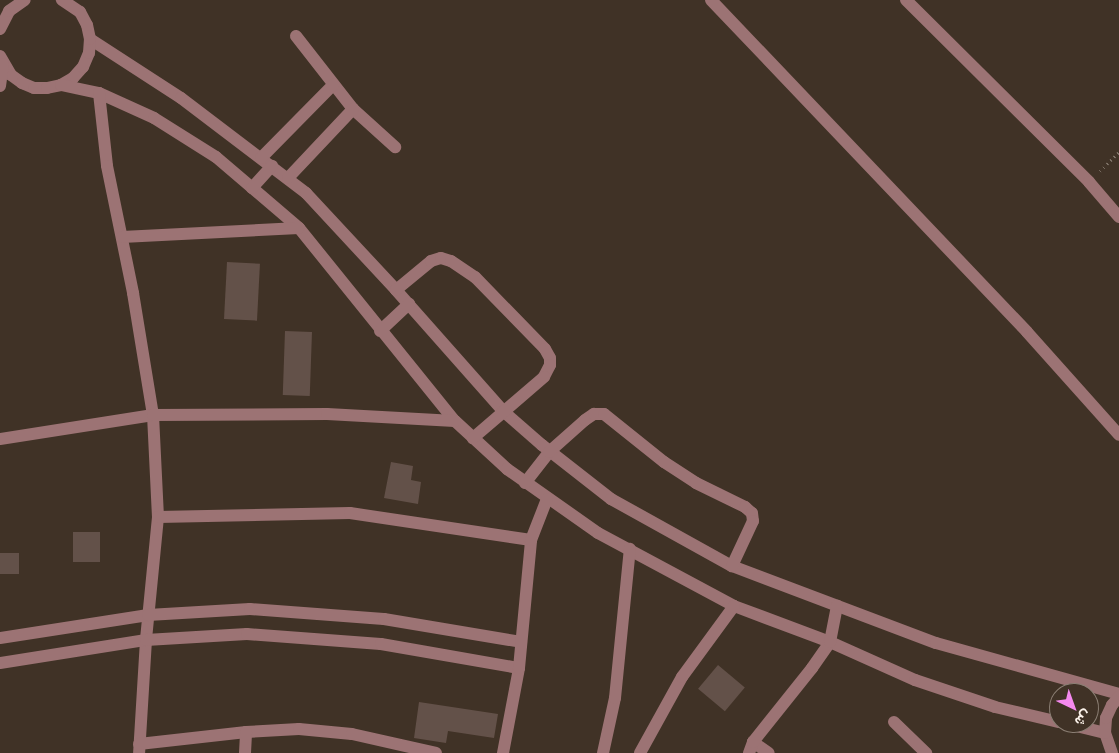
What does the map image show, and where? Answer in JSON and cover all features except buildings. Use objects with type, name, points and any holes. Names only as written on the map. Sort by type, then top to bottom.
[{"type":"street","points":[[0,29],[5,10],[25,0]]},
{"type":"street","points":[[2,60],[11,75],[22,83],[34,88],[61,85],[73,78],[83,67],[89,53],[90,39],[87,25],[79,6],[62,0]]},
{"type":"street","points":[[711,0],[1027,332],[1119,435]]},
{"type":"street","points":[[906,0],[1118,213]]},
{"type":"street","points":[[296,36],[353,109],[395,147]]},
{"type":"street","points":[[90,39],[181,98],[306,193],[409,304],[503,410],[550,452],[611,499],[732,566],[936,643],[1119,696],[1106,718],[1105,733],[1112,753]]},
{"type":"street","points":[[0,86],[2,60]]},
{"type":"street","points":[[261,158],[333,84]]},
{"type":"street","points":[[61,85],[99,93],[154,118],[216,157],[299,228],[380,331],[455,421],[525,483],[598,533],[734,606],[830,642],[915,680],[995,707],[1049,720]]},
{"type":"street","points":[[99,93],[107,166],[122,236],[153,415],[158,517],[148,615],[139,748],[246,732],[299,729],[352,734],[436,753]]},
{"type":"street","points":[[288,178],[353,109]]},
{"type":"street","points":[[252,188],[272,166]]},
{"type":"street","points":[[122,236],[299,228]]},
{"type":"street","points":[[396,290],[431,261],[441,258],[451,261],[475,278],[545,349],[550,358],[550,365],[544,377],[503,410],[473,438]]},
{"type":"street","points":[[380,331],[409,304]]},
{"type":"street","points":[[0,439],[153,415],[327,414],[455,421]]},
{"type":"street","points":[[525,483],[550,452],[585,420],[594,414],[604,414],[664,462],[696,483],[745,507],[752,513],[753,521],[732,566]]},
{"type":"street","points":[[503,753],[518,668],[531,540],[547,499]]},
{"type":"street","points":[[158,517],[350,513],[531,540]]},
{"type":"street","points":[[603,753],[615,698],[630,549]]},
{"type":"street","points":[[640,753],[682,678],[734,606]]},
{"type":"street","points":[[769,753],[751,747],[830,642],[837,606]]},
{"type":"street","points":[[0,638],[148,615],[260,609],[384,619],[521,642]]},
{"type":"street","points":[[0,663],[146,640],[247,634],[381,644],[518,668]]},
{"type":"street","points":[[894,722],[926,753]]},
{"type":"street","points":[[245,753],[246,732]]},
{"type":"street","points":[[1099,732],[1105,733]]},
{"type":"path","points":[[1089,182],[1119,152]]}]
